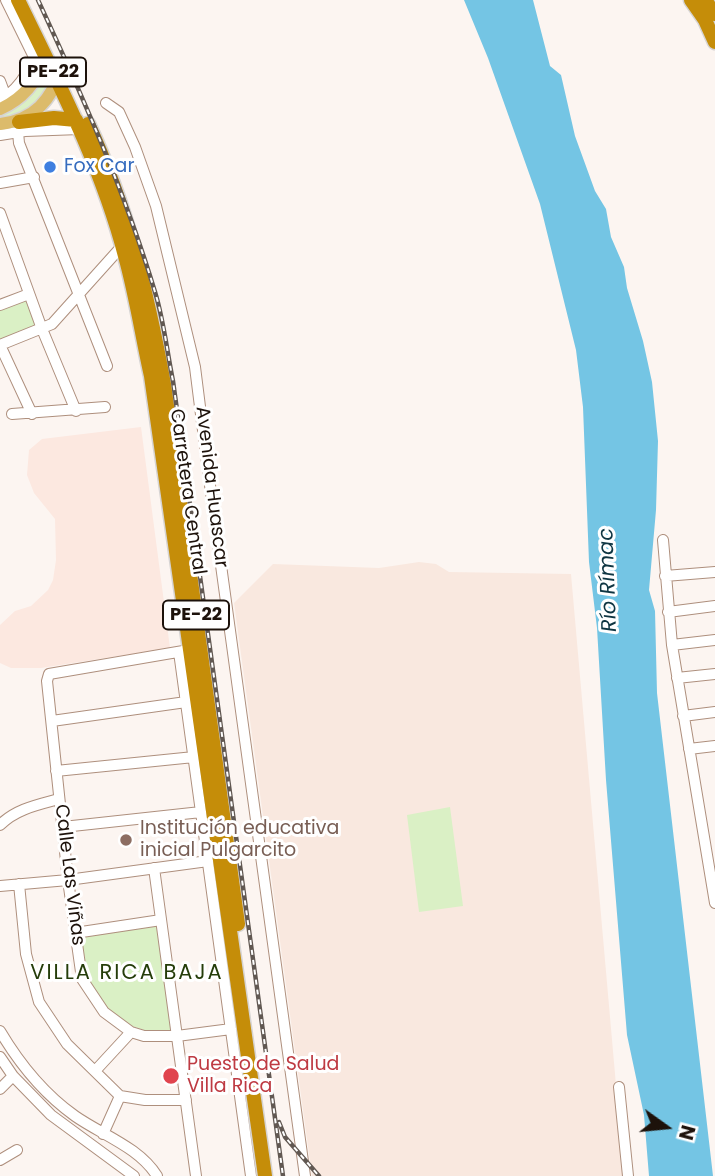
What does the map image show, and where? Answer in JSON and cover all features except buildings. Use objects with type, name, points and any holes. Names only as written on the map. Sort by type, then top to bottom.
[{"type":"highway","name":"Carretera Central","points":[[18,0],[38,42],[40,57],[59,75],[96,141],[134,248],[154,328],[164,384],[197,700],[265,1176]]},
{"type":"highway","name":"Carretera Central","points":[[29,0],[122,246],[151,376],[184,651],[197,700],[273,1176]]},
{"type":"highway","points":[[691,0],[705,20],[715,42]]},
{"type":"highway","points":[[705,0],[715,14]]},
{"type":"highway","points":[[18,127],[54,118],[78,124]]},
{"type":"main road","points":[[0,109],[26,91],[41,70],[40,57]]},
{"type":"main road","points":[[0,124],[18,127],[41,105],[59,75]]},
{"type":"street","points":[[3,98],[40,57],[6,0]]},
{"type":"street","points":[[0,81],[3,98]]},
{"type":"street","name":"Avenida Huascar","points":[[106,103],[119,112],[156,206],[195,367],[305,1176]]},
{"type":"street","points":[[0,135],[18,127],[19,143],[107,366]]},
{"type":"street","points":[[0,183],[34,177]]},
{"type":"street","points":[[0,213],[42,329],[76,411]]},
{"type":"street","points":[[32,414],[0,345],[52,324],[122,246]]},
{"type":"street","points":[[0,305],[29,294]]},
{"type":"street","points":[[12,414],[105,407]]},
{"type":"street","points":[[663,540],[672,645],[715,903]]},
{"type":"street","points":[[665,576],[715,572]]},
{"type":"street","points":[[668,612],[715,607]]},
{"type":"street","points":[[672,645],[715,640]]},
{"type":"street","name":"Calle Las Viñas","points":[[131,1032],[104,1012],[82,979],[68,880],[47,681],[51,673],[184,651]]},
{"type":"street","points":[[677,678],[715,674]]},
{"type":"street","points":[[52,721],[197,700],[194,757],[251,1176]]},
{"type":"street","points":[[683,716],[715,712]]},
{"type":"street","points":[[689,749],[715,746]]},
{"type":"street","points":[[56,771],[194,757]]},
{"type":"street","points":[[0,825],[29,807],[59,799]]},
{"type":"street","points":[[63,827],[201,812]]},
{"type":"street","points":[[0,886],[68,880],[208,861]]},
{"type":"street","points":[[154,868],[196,1176]]},
{"type":"street","points":[[19,884],[26,954],[39,1002],[67,1044],[120,1096],[145,1100],[186,1100]]},
{"type":"street","points":[[75,933],[161,920]]},
{"type":"street","points":[[95,1071],[131,1032],[177,1036],[231,1029]]},
{"type":"street","points":[[0,1031],[24,1067],[52,1098],[103,1135],[143,1158],[157,1176]]},
{"type":"street","points":[[0,1056],[13,1076],[51,1115],[134,1176]]},
{"type":"street","points":[[0,1088],[13,1076]]},
{"type":"street","points":[[620,1087],[628,1176]]},
{"type":"street","points":[[103,1135],[120,1096]]},
{"type":"street","points":[[0,1160],[16,1150]]},
{"type":"shaded area","points":[[141,427],[170,648],[41,668],[11,668],[0,663],[0,625],[15,611],[31,606],[48,590],[53,580],[56,560],[55,519],[34,493],[27,475],[29,450],[42,439]]},
{"type":"shaded area","points":[[419,562],[436,564],[449,572],[571,574],[624,1176],[312,1176],[234,603],[273,564],[379,568]]},
{"type":"green space","points":[[46,69],[52,84],[39,106],[0,121],[0,113]]},
{"type":"green space","points":[[26,298],[37,327],[0,341],[0,309]]},
{"type":"green space","points":[[450,807],[463,906],[419,912],[407,815]]},
{"type":"green space","points":[[159,923],[175,1033],[132,1026],[108,1010],[89,981],[80,934]]},
{"type":"water","name":"Río Rímac","points":[[464,0],[533,0],[550,66],[561,75],[575,136],[595,191],[606,209],[611,237],[624,267],[652,382],[658,441],[656,510],[649,590],[655,611],[657,693],[713,1176],[649,1176],[644,1115],[627,1035],[606,780],[597,628],[589,562],[583,407],[576,350],[540,204],[488,58]]},
{"type":"railway","points":[[38,0],[116,181],[161,314],[173,381],[283,1176]]},
{"type":"railway","points":[[279,1122],[285,1137],[319,1176]]},
{"type":"place","name":"Fox Car","points":[[50,167]]},
{"type":"place","name":"Institución educativa inicial Pulgarcito","points":[[126,840]]},
{"type":"place","name":"Puesto de Salud Villa Rica","points":[[171,1076]]},
{"type":"district","name":"VILLA RICA BAJA","points":[[127,974]]}]
